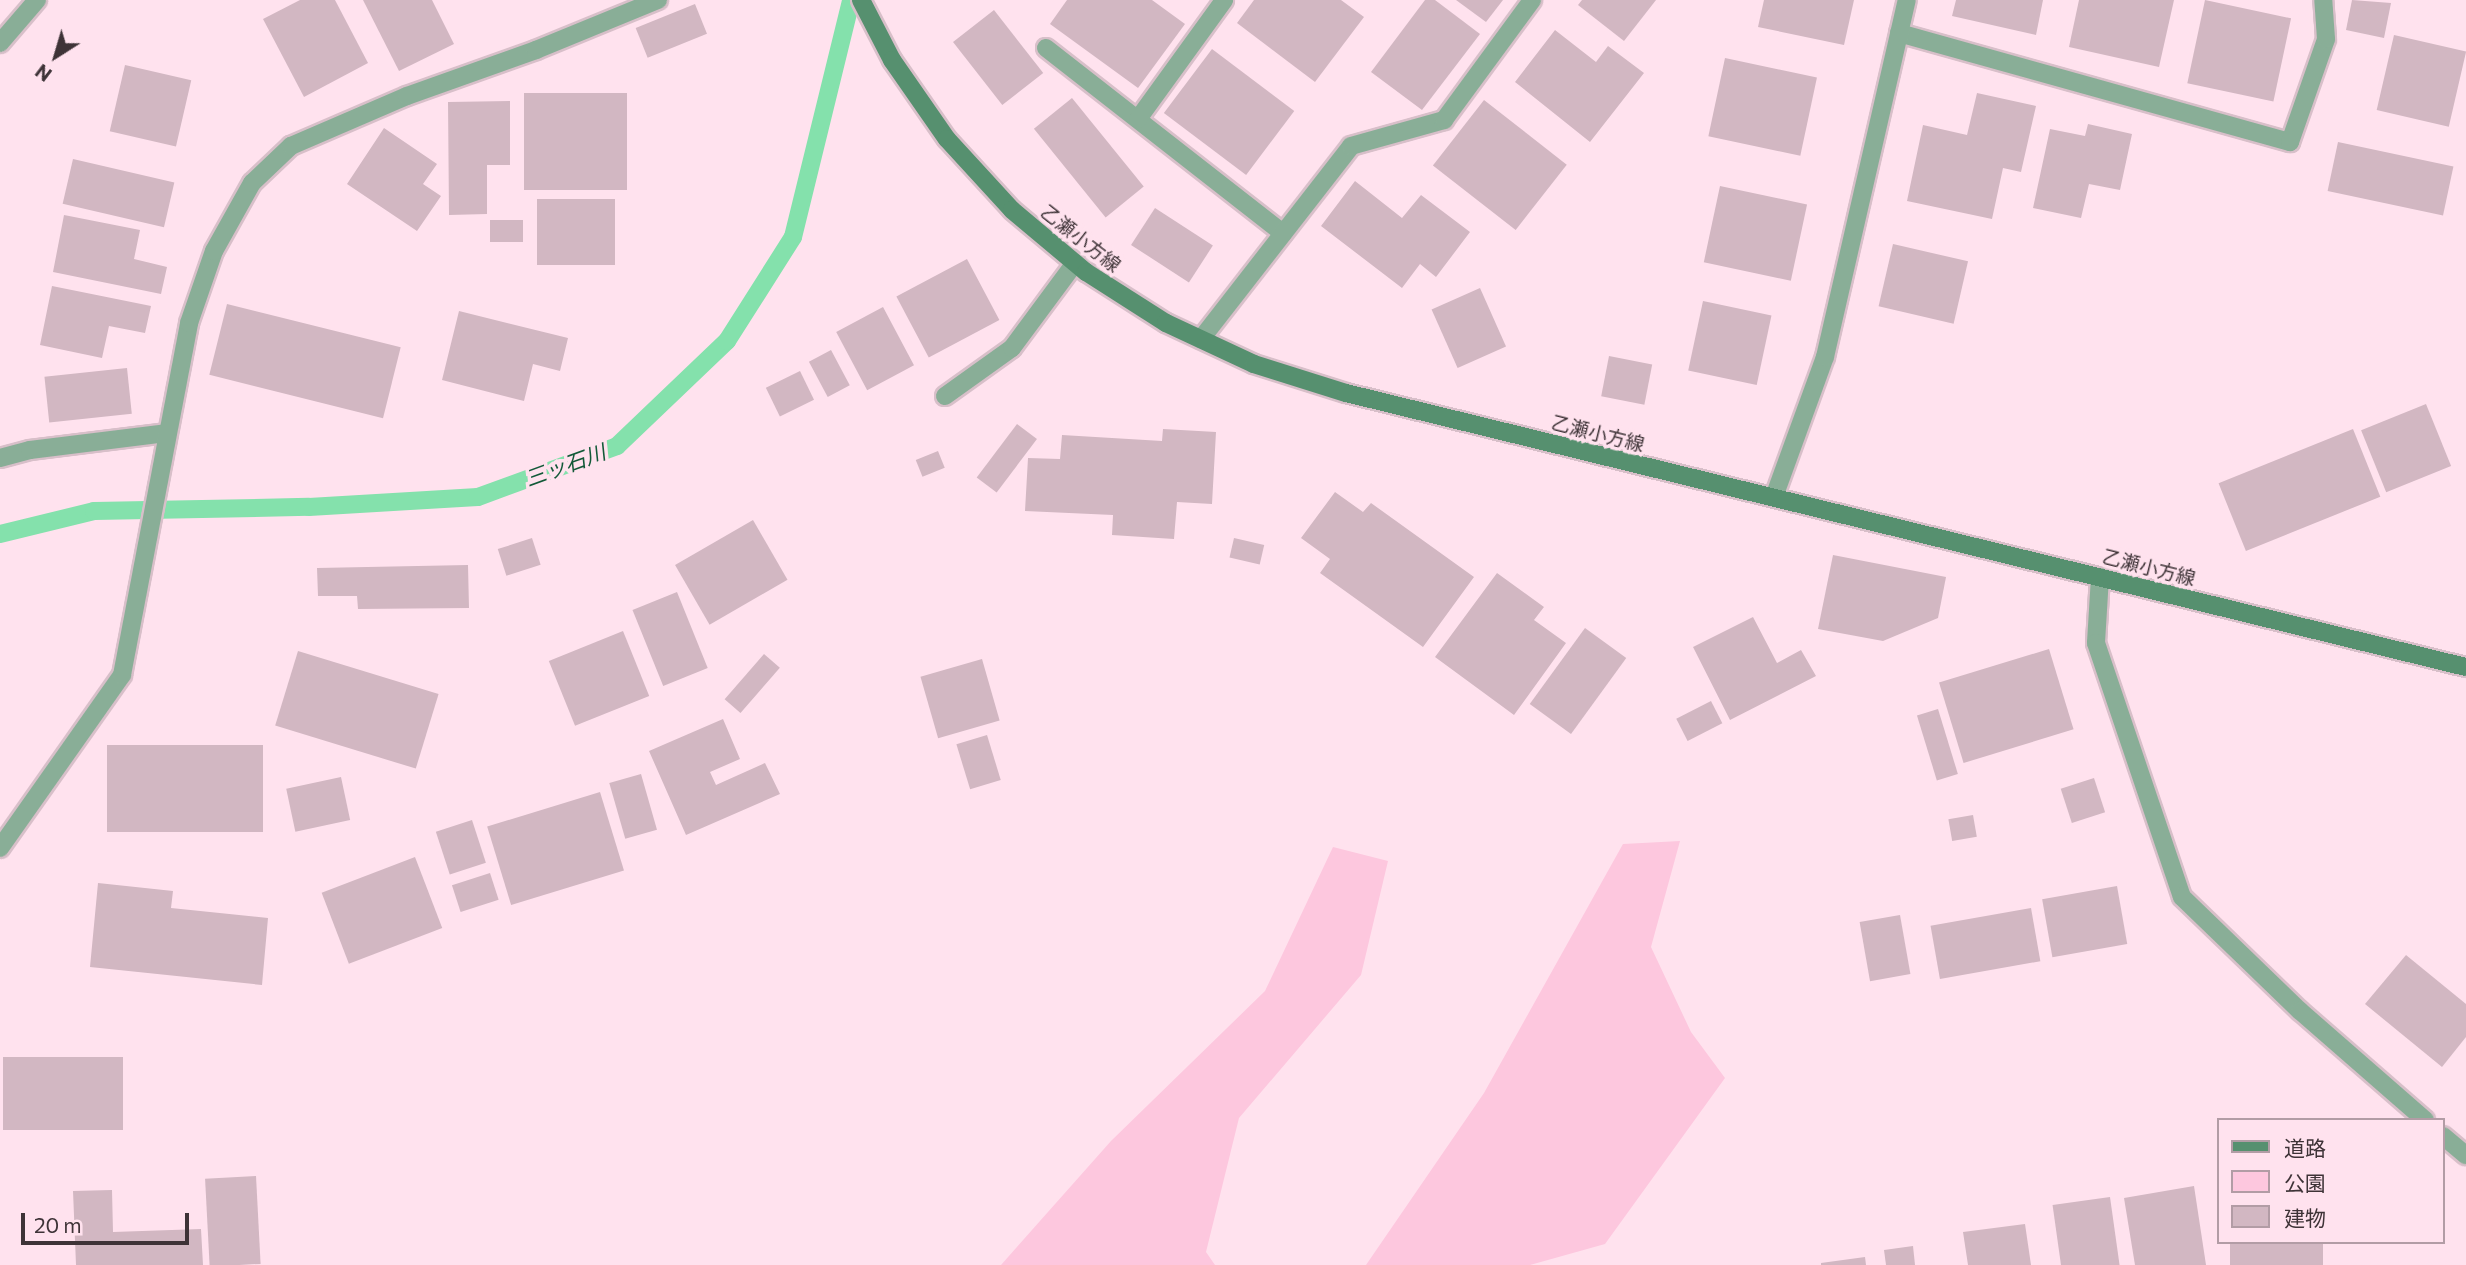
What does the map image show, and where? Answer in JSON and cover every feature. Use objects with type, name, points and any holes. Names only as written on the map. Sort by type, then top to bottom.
[{"type":"main road","name":"乙瀬小方線","points":[[861,0],[892,60],[947,139],[1012,210],[1075,263],[1167,323],[1254,364],[1346,393],[2466,667]]},
{"type":"street","points":[[0,43],[37,0]]},
{"type":"street","points":[[0,848],[122,675],[189,323],[215,251],[252,183],[291,146],[407,96],[537,50],[658,0]]},
{"type":"street","points":[[1138,119],[1224,0]]},
{"type":"street","points":[[1201,340],[1351,146],[1444,120],[1532,0]]},
{"type":"street","points":[[1774,497],[1825,357],[1907,0]]},
{"type":"street","points":[[1899,33],[2290,142],[2326,39],[2323,0]]},
{"type":"street","points":[[1046,48],[1283,233]]},
{"type":"street","points":[[945,396],[1012,348],[1075,263]]},
{"type":"street","points":[[0,458],[30,450],[166,433]]},
{"type":"street","points":[[2100,577],[2096,643],[2182,897],[2300,1011],[2423,1118]]},
{"type":"street","points":[[2445,1138],[2466,1155]]},
{"type":"green space","points":[[1680,841],[1651,947],[1691,1032],[1725,1078],[1605,1244],[1530,1265],[1366,1265],[1484,1093],[1623,844]]},
{"type":"green space","points":[[1333,847],[1388,861],[1361,975],[1239,1118],[1206,1252],[1215,1265],[1001,1265],[1111,1141],[1265,991]]},
{"type":"building","points":[[300,0],[335,0],[368,63],[304,97],[263,19]]},
{"type":"building","points":[[363,0],[432,0],[454,44],[399,71]]},
{"type":"building","points":[[1067,0],[1152,0],[1185,24],[1138,88],[1050,24]]},
{"type":"building","points":[[1254,0],[1341,0],[1364,17],[1315,82],[1237,23]]},
{"type":"building","points":[[1425,0],[1435,0],[1480,34],[1422,110],[1371,72]]},
{"type":"building","points":[[1456,0],[1503,0],[1486,22]]},
{"type":"building","points":[[1582,0],[1656,0],[1624,41],[1578,5]]},
{"type":"building","points":[[1764,0],[1854,0],[1844,45],[1758,27]]},
{"type":"building","points":[[1956,0],[2043,0],[2036,35],[1952,16]]},
{"type":"building","points":[[2079,0],[2174,0],[2159,67],[2069,47]]},
{"type":"building","points":[[2205,0],[2291,18],[2273,101],[2187,83]]},
{"type":"building","points":[[2352,0],[2391,3],[2384,38],[2346,30]]},
{"type":"building","points":[[695,4],[707,34],[648,58],[636,28]]},
{"type":"building","points":[[994,10],[1043,73],[1002,105],[953,42]]},
{"type":"building","points":[[1555,30],[1596,62],[1608,46],[1644,73],[1590,142],[1515,82]]},
{"type":"building","points":[[2394,35],[2466,52],[2449,127],[2377,110]]},
{"type":"building","points":[[1212,49],[1294,111],[1246,175],[1164,113]]},
{"type":"building","points":[[1725,58],[1817,78],[1800,156],[1708,136]]},
{"type":"building","points":[[125,65],[191,80],[176,147],[110,131]]},
{"type":"building","points":[[524,93],[627,93],[627,190],[524,190]]},
{"type":"building","points":[[1977,93],[2036,106],[2021,172],[2003,168],[1992,219],[1907,201],[1923,125],[1967,135]]},
{"type":"building","points":[[1072,98],[1144,187],[1106,217],[1034,129]]},
{"type":"building","points":[[1484,100],[1567,165],[1516,230],[1433,165]]},
{"type":"building","points":[[510,101],[510,165],[487,165],[487,214],[449,215],[448,102]]},
{"type":"building","points":[[2088,124],[2132,134],[2120,190],[2089,184],[2081,218],[2033,208],[2050,129],[2085,136]]},
{"type":"building","points":[[384,128],[437,164],[423,184],[441,196],[417,231],[347,184]]},
{"type":"building","points":[[2338,142],[2453,167],[2443,215],[2328,191]]},
{"type":"building","points":[[73,159],[174,182],[164,227],[63,204]]},
{"type":"building","points":[[1355,181],[1402,218],[1421,195],[1470,232],[1436,277],[1420,264],[1402,288],[1321,226]]},
{"type":"building","points":[[1720,186],[1807,205],[1791,281],[1704,262]]},
{"type":"building","points":[[537,199],[615,199],[615,265],[537,265]]},
{"type":"building","points":[[1155,208],[1213,246],[1189,282],[1131,245]]},
{"type":"building","points":[[64,215],[140,230],[134,259],[167,267],[161,294],[53,272]]},
{"type":"building","points":[[490,220],[523,220],[523,242],[490,242]]},
{"type":"building","points":[[1893,244],[1968,261],[1954,324],[1879,306]]},
{"type":"building","points":[[967,259],[999,320],[929,357],[896,297]]},
{"type":"building","points":[[52,286],[151,306],[145,333],[109,326],[102,358],[40,345]]},
{"type":"building","points":[[1480,288],[1506,346],[1458,368],[1432,310]]},
{"type":"building","points":[[1703,301],[1771,316],[1757,385],[1688,370]]},
{"type":"building","points":[[227,304],[401,347],[383,418],[209,375]]},
{"type":"building","points":[[883,307],[914,365],[867,390],[836,332]]},
{"type":"building","points":[[459,311],[568,338],[560,371],[533,364],[524,401],[442,380]]},
{"type":"building","points":[[831,350],[850,385],[828,397],[809,362]]},
{"type":"building","points":[[1609,356],[1652,364],[1644,405],[1601,396]]},
{"type":"building","points":[[127,368],[132,414],[49,422],[44,377]]},
{"type":"building","points":[[800,371],[814,400],[780,416],[766,388]]},
{"type":"building","points":[[2426,404],[2451,466],[2386,492],[2361,430]]},
{"type":"building","points":[[1017,424],[1037,439],[997,493],[977,478]]},
{"type":"building","points":[[1163,429],[1216,432],[1212,504],[1177,502],[1174,539],[1112,535],[1113,515],[1025,511],[1028,458],[1060,459],[1062,435],[1162,441]]},
{"type":"building","points":[[2353,429],[2380,497],[2246,551],[2219,483]]},
{"type":"building","points":[[938,451],[945,468],[922,477],[916,460]]},
{"type":"building","points":[[1335,492],[1363,512],[1371,503],[1474,577],[1423,647],[1320,573],[1330,559],[1301,538]]},
{"type":"building","points":[[753,520],[788,580],[710,625],[675,565]]},
{"type":"building","points":[[532,538],[541,565],[506,576],[498,549]]},
{"type":"building","points":[[1234,538],[1264,545],[1260,564],[1230,557]]},
{"type":"building","points":[[1833,555],[1946,577],[1938,618],[1883,641],[1818,629]]},
{"type":"building","points":[[468,565],[469,608],[358,609],[357,596],[318,596],[317,568]]},
{"type":"building","points":[[1497,573],[1544,607],[1534,620],[1566,643],[1514,715],[1435,657]]},
{"type":"building","points":[[677,592],[708,668],[663,686],[632,610]]},
{"type":"building","points":[[1753,617],[1777,663],[1801,650],[1816,676],[1730,720],[1693,647]]},
{"type":"building","points":[[1585,628],[1626,658],[1571,734],[1530,704]]},
{"type":"building","points":[[623,631],[649,696],[575,726],[549,661]]},
{"type":"building","points":[[2049,649],[2074,729],[1964,763],[1939,683]]},
{"type":"building","points":[[298,651],[439,694],[416,769],[275,726]]},
{"type":"building","points":[[764,654],[780,668],[740,713],[725,699]]},
{"type":"building","points":[[982,659],[1000,721],[938,738],[920,677]]},
{"type":"building","points":[[1711,701],[1722,723],[1688,741],[1676,719]]},
{"type":"building","points":[[1938,709],[1958,774],[1937,780],[1917,715]]},
{"type":"building","points":[[723,719],[740,759],[710,772],[716,785],[765,763],[780,794],[686,835],[649,751]]},
{"type":"building","points":[[987,735],[1001,780],[970,789],[956,744]]},
{"type":"building","points":[[107,745],[263,745],[263,832],[107,832]]},
{"type":"building","points":[[641,774],[657,830],[625,839],[609,783]]},
{"type":"building","points":[[341,777],[350,820],[295,832],[286,789]]},
{"type":"building","points":[[2094,778],[2105,812],[2072,823],[2061,789]]},
{"type":"building","points":[[600,792],[624,870],[511,905],[487,826]]},
{"type":"building","points":[[1973,815],[1977,837],[1952,841],[1948,819]]},
{"type":"building","points":[[472,820],[486,863],[450,875],[436,832]]},
{"type":"building","points":[[415,857],[442,928],[349,964],[322,893]]},
{"type":"building","points":[[490,873],[499,900],[461,912],[452,885]]},
{"type":"building","points":[[98,883],[173,891],[171,908],[268,918],[262,985],[90,967]]},
{"type":"building","points":[[2117,886],[2127,944],[2052,957],[2042,899]]},
{"type":"building","points":[[2031,908],[2040,961],[1940,979],[1931,926]]},
{"type":"building","points":[[1900,915],[1910,974],[1870,981],[1860,922]]},
{"type":"building","points":[[2406,955],[2466,1004],[2466,1037],[2442,1067],[2365,1004]]},
{"type":"building","points":[[3,1057],[123,1057],[123,1130],[3,1130]]},
{"type":"building","points":[[256,1176],[261,1264],[210,1265],[205,1179]]},
{"type":"building","points":[[2194,1186],[2206,1265],[2135,1265],[2124,1198]]},
{"type":"building","points":[[112,1190],[113,1232],[201,1229],[203,1265],[76,1265],[73,1191]]},
{"type":"building","points":[[2110,1197],[2120,1265],[2061,1265],[2053,1205]]},
{"type":"building","points":[[2025,1224],[2031,1265],[1968,1265],[1963,1232]]},
{"type":"building","points":[[2230,1244],[2323,1244],[2323,1265],[2230,1265]]},
{"type":"building","points":[[1913,1246],[1915,1265],[1886,1265],[1884,1250]]},
{"type":"building","points":[[1865,1257],[1866,1265],[1821,1265],[1821,1263]]},
{"type":"waterway","name":"三ッ石川","points":[[0,534],[94,511],[309,507],[478,497],[617,446],[727,341],[793,237],[851,0]]}]
